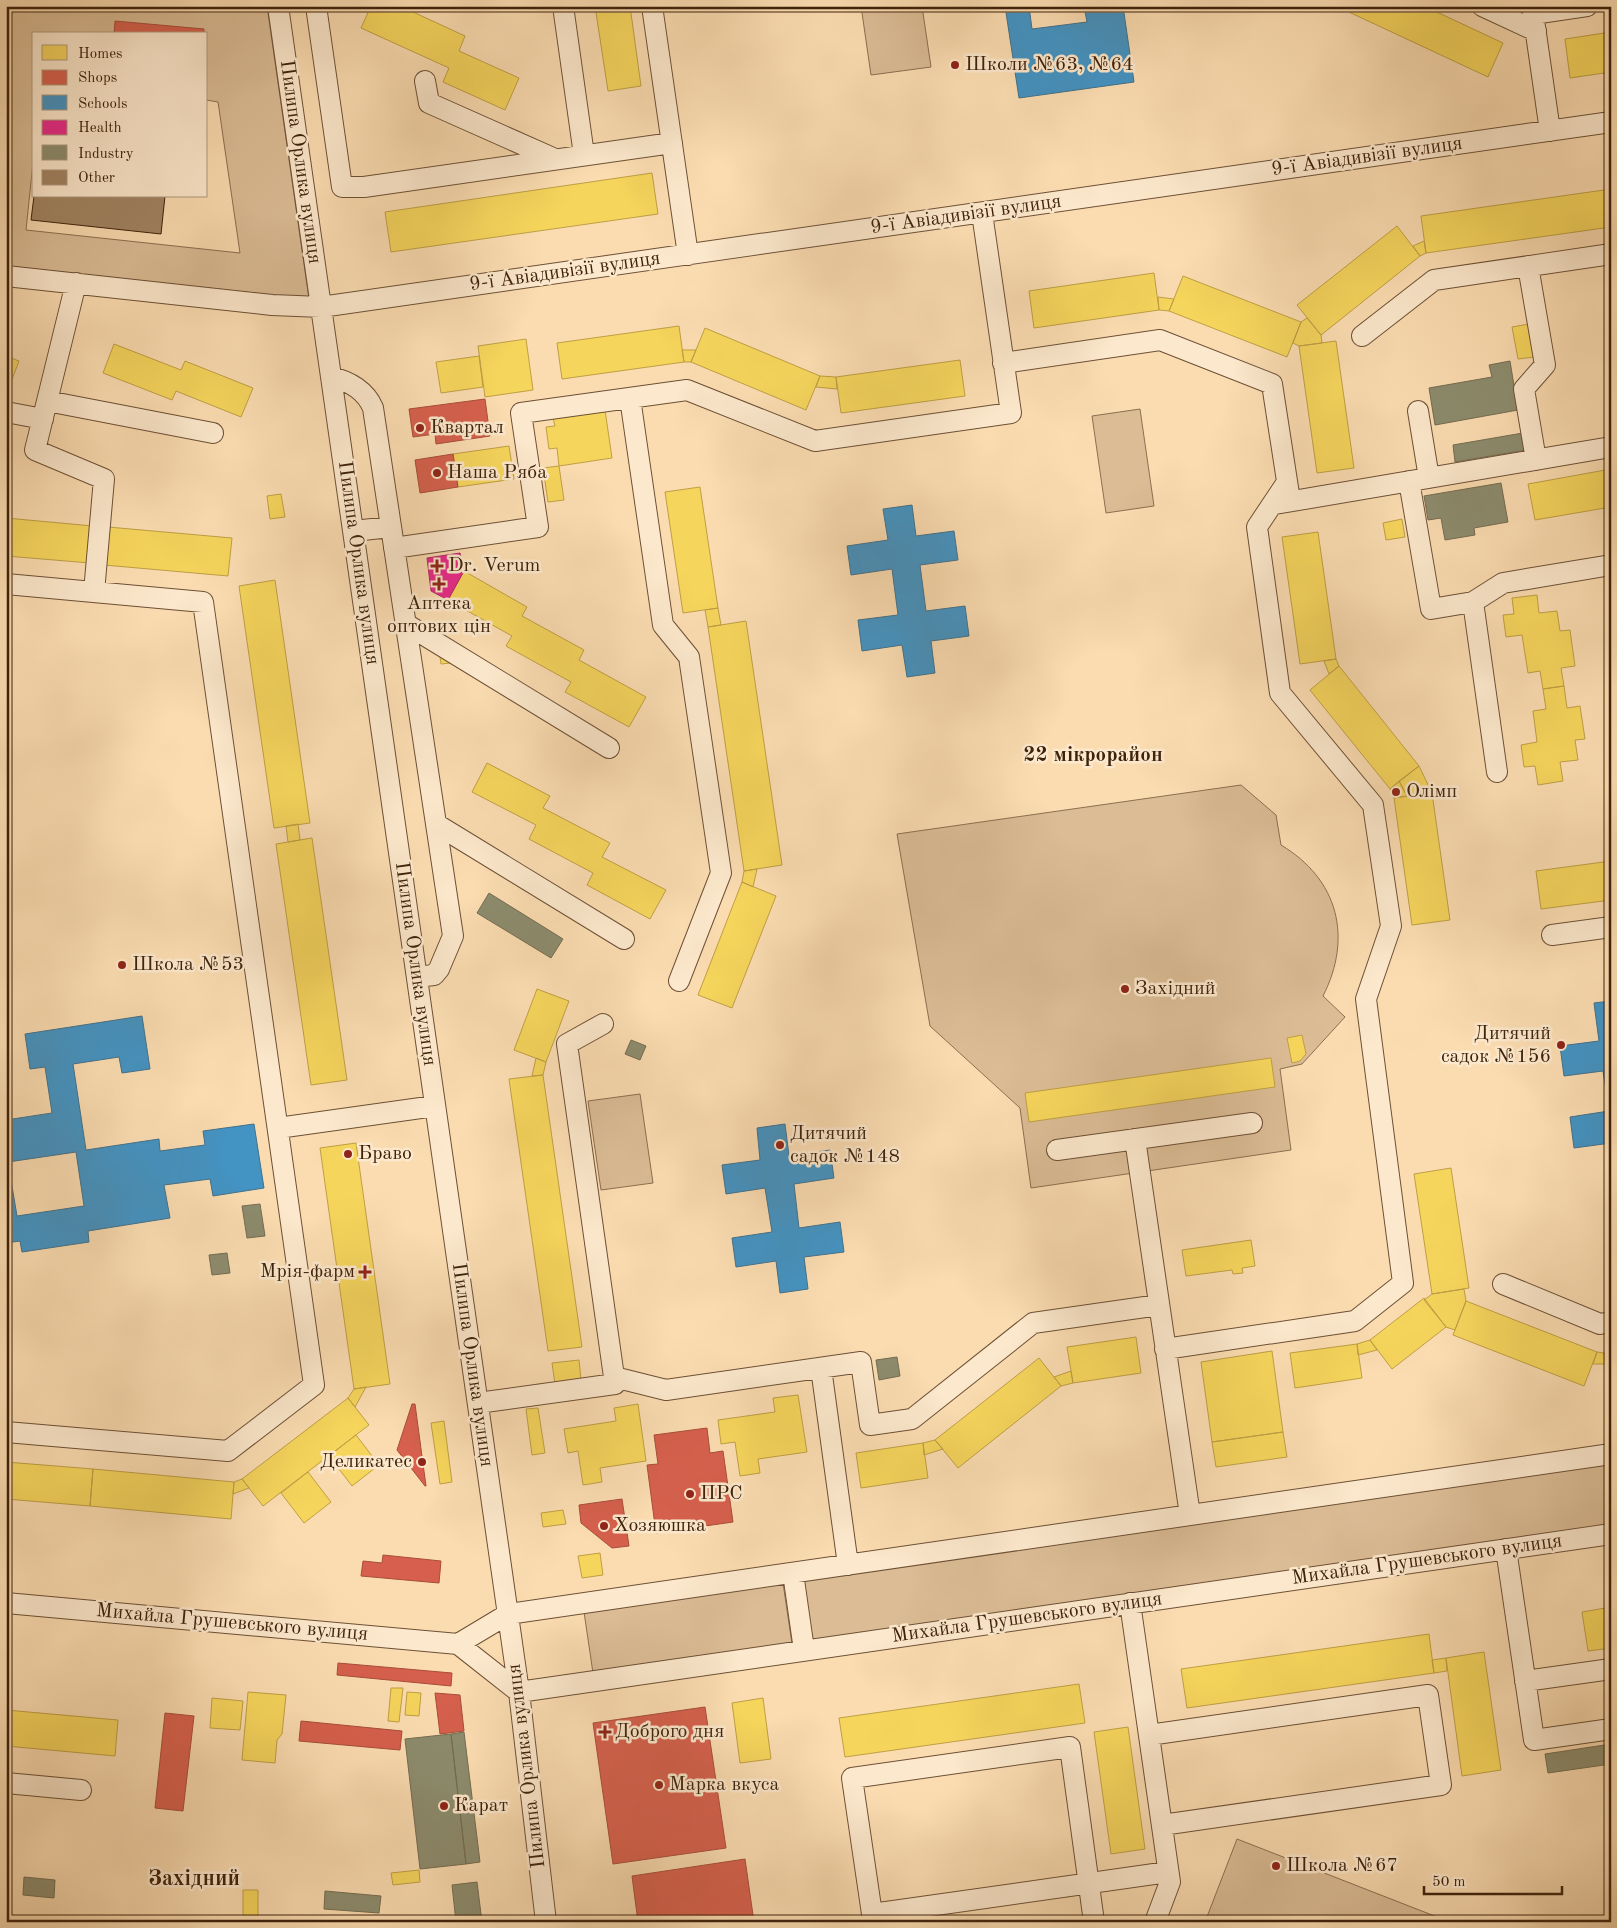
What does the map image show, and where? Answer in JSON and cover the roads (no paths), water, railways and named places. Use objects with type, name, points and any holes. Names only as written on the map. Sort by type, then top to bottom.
[{"type":"street","name":"Пилипа Орлика вулиця","points":[[278,6],[519,1692],[546,1922]]},
{"type":"street","points":[[316,6],[342,186],[364,187],[672,143]]},
{"type":"street","points":[[563,6],[584,155]]},
{"type":"street","points":[[652,6],[688,254]]},
{"type":"street","points":[[1482,6],[1534,17],[1587,6]]},
{"type":"street","points":[[1534,17],[1550,131]]},
{"type":"street","points":[[425,81],[429,103],[555,159]]},
{"type":"street","name":"9-ї Авіадивізії вулиця","points":[[6,276],[272,304],[321,307],[1611,122]]},
{"type":"street","points":[[394,548],[538,526],[521,413],[687,390],[815,442],[1011,413],[982,212]]},
{"type":"street","points":[[1362,336],[1434,280],[1611,254]]},
{"type":"street","points":[[1528,266],[1545,365],[1524,389],[1536,460]]},
{"type":"street","points":[[76,283],[35,450],[104,479],[94,592]]},
{"type":"street","points":[[1003,363],[1160,340],[1272,384],[1283,496]]},
{"type":"street","points":[[331,377],[344,380],[360,390],[370,401],[373,408],[453,936],[439,969],[434,974],[417,977]]},
{"type":"street","points":[[630,398],[663,625],[689,657],[721,873],[679,981]]},
{"type":"street","points":[[6,412],[45,410],[213,433]]},
{"type":"street","points":[[1418,411],[1429,478]]},
{"type":"street","points":[[1165,1349],[1355,1321],[1403,1284],[1366,999],[1391,926],[1373,805],[1280,693],[1257,527],[1283,496],[1409,482],[1611,447]]},
{"type":"street","points":[[1409,482],[1430,609],[1473,602],[1503,583],[1611,564]]},
{"type":"street","points":[[354,531],[390,527]]},
{"type":"street","points":[[6,584],[203,602],[314,1385],[228,1452],[6,1432]]},
{"type":"street","points":[[1473,602],[1497,772]]},
{"type":"street","points":[[406,624],[609,748]]},
{"type":"street","points":[[436,824],[624,939]]},
{"type":"street","points":[[1552,935],[1611,927]]},
{"type":"street","points":[[478,1403],[615,1384],[567,1044],[603,1024]]},
{"type":"street","points":[[278,1128],[435,1106]]},
{"type":"street","points":[[1057,1150],[1252,1122]]},
{"type":"street","points":[[1135,1140],[1190,1515]]},
{"type":"street","points":[[1503,1284],[1600,1324],[1611,1322]]},
{"type":"street","points":[[614,1377],[666,1390],[861,1362],[870,1425],[912,1419],[1033,1323],[1159,1305]]},
{"type":"street","points":[[821,1368],[848,1565]]},
{"type":"street","points":[[519,1692],[458,1644],[508,1614],[1611,1454]]},
{"type":"street","name":"Михайла Грушевського вулиця","points":[[519,1692],[1611,1534]]},
{"type":"street","points":[[1506,1549],[1534,1740],[1611,1729]]},
{"type":"street","points":[[793,1573],[804,1650]]},
{"type":"street","name":"Михайла Грушевського вулиця","points":[[6,1603],[458,1644]]},
{"type":"street","points":[[1130,1603],[1170,1882],[1155,1922]]},
{"type":"street","points":[[1525,1681],[1611,1669]]},
{"type":"street","points":[[1149,1735],[1428,1695],[1440,1776],[1441,1785],[1162,1825]]},
{"type":"street","points":[[1094,1922],[1088,1883],[1070,1747],[852,1778],[872,1914],[1088,1883],[1168,1872]]},
{"type":"street","points":[[6,1783],[81,1790]]},
{"type":"place","name":"Школи №63, №64","points":[[955,65]]},
{"type":"place","name":"Квартал","points":[[420,428]]},
{"type":"place","name":"Наша Ряба","points":[[437,473]]},
{"type":"place","name":"Dr. Verum","points":[[437,566]]},
{"type":"place","name":"Аптека оптових цін","points":[[439,584]]},
{"type":"place","name":"Олімп","points":[[1396,792]]},
{"type":"place","name":"Школа №53","points":[[122,965]]},
{"type":"place","name":"Західний","points":[[1125,989]]},
{"type":"place","name":"Дитячий садок №156","points":[[1561,1045]]},
{"type":"place","name":"Дитячий садок №148","points":[[780,1145]]},
{"type":"place","name":"Браво","points":[[348,1154]]},
{"type":"place","name":"Мрія-фарм","points":[[365,1272]]},
{"type":"place","name":"Деликатес","points":[[422,1462]]},
{"type":"place","name":"ПРС","points":[[690,1494]]},
{"type":"place","name":"Хозяюшка","points":[[604,1526]]},
{"type":"place","name":"Доброго дня","points":[[605,1732]]},
{"type":"place","name":"Марка вкуса","points":[[659,1785]]},
{"type":"place","name":"Карат","points":[[444,1806]]},
{"type":"place","name":"Школа №67","points":[[1276,1866]]},
{"type":"district","name":"22 мікрорайон","points":[[1093,755]]},
{"type":"district","name":"Західний","points":[[194,1879]]}]
